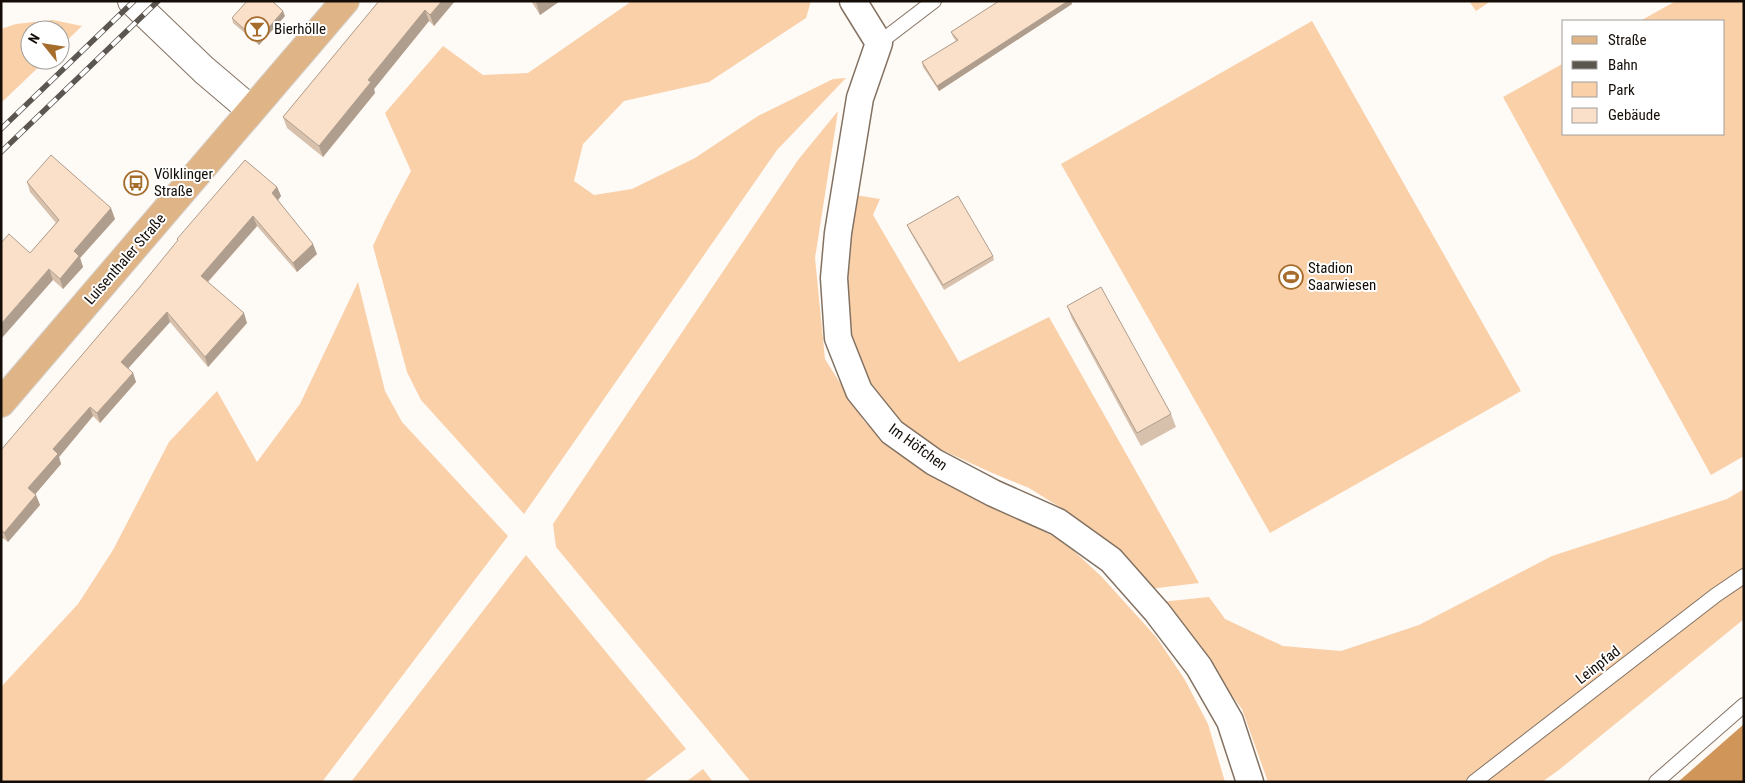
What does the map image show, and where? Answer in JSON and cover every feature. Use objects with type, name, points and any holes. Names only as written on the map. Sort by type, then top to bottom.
[{"type":"main road","name":"Luisenthaler Straße","points":[[1,403],[345,1]]},
{"type":"street","points":[[132,1],[204,70],[251,110]]},
{"type":"street","points":[[854,1],[880,43]]},
{"type":"street","name":"Im Höfchen","points":[[880,43],[860,98],[838,233],[834,278],[838,338],[859,391],[892,432],[934,462],[994,493],[1058,522],[1111,560],[1157,612],[1199,667],[1230,721],[1250,782]]},
{"type":"lane","points":[[880,43],[934,1]]},
{"type":"lane","name":"Leinpfad","points":[[1474,782],[1716,595],[1744,576]]},
{"type":"lane","points":[[1656,782],[1744,705]]},
{"type":"green space","points":[[632,1],[811,1],[806,18],[709,82],[624,101],[583,144],[574,181],[594,195],[632,189],[695,158],[758,116],[833,79],[846,78],[777,150],[524,514],[421,400],[407,372],[373,246],[411,171],[385,113],[443,46],[483,75],[528,73]]},
{"type":"green space","points":[[1469,1],[1491,1],[1476,11]]},
{"type":"green space","points":[[1676,1],[1744,1],[1744,456],[1711,475],[1503,97],[1562,64],[1562,135],[1725,135],[1725,20],[1642,20]]},
{"type":"green space","name":"Stadion Saarwiesen","points":[[1312,21],[1521,391],[1270,533],[1061,164]]},
{"type":"green space","points":[[20,24],[20,70],[36,70],[1,103],[1,29]]},
{"type":"green space","points":[[70,24],[82,26],[70,37]]},
{"type":"green space","points":[[838,111],[815,258],[825,359],[864,421],[886,441],[1001,509],[1064,542],[1101,576],[1157,638],[1185,680],[1208,724],[1225,782],[751,782],[556,547],[553,524],[798,160]]},
{"type":"green space","points":[[855,195],[880,199],[873,215],[959,362],[1049,317],[1199,583],[1149,589],[1105,542],[1066,511],[1029,488],[940,449],[903,425],[872,385],[852,344],[848,311],[848,281]]},
{"type":"green space","points":[[358,282],[385,391],[402,422],[508,536],[322,782],[1,782],[1,687],[78,604],[113,550],[169,442],[217,391],[257,462],[300,404]]},
{"type":"green space","points":[[1744,489],[1744,619],[1542,782],[1268,782],[1242,709],[1160,602],[1209,597],[1225,619],[1283,646],[1341,651],[1419,625],[1552,556],[1727,499]]},
{"type":"green space","points":[[526,555],[686,749],[643,782],[351,782]]},
{"type":"green space","points":[[703,769],[713,782],[686,782]]},
{"type":"shaded area","points":[[1744,724],[1744,782],[1678,782]]},
{"type":"building","name":"Bierhölle","points":[[247,1],[272,1],[283,11],[257,41],[232,18]]},
{"type":"building","points":[[379,1],[442,1],[430,15],[425,10],[368,80],[371,82],[319,146],[283,117]]},
{"type":"building","points":[[999,1],[1068,1],[937,86],[922,62],[958,40],[951,32]]},
{"type":"building","points":[[51,155],[111,208],[74,251],[79,256],[60,279],[49,269],[1,324],[1,243],[9,234],[30,253],[59,220],[27,182]]},
{"type":"building","points":[[245,160],[277,187],[272,193],[313,244],[293,263],[253,216],[201,276],[244,313],[205,357],[167,312],[121,362],[133,373],[97,413],[90,407],[53,449],[58,454],[28,488],[36,495],[4,533],[1,529],[1,450]]},
{"type":"building","points":[[958,196],[993,256],[943,285],[907,225]]},
{"type":"building","points":[[1101,287],[1171,414],[1137,433],[1067,306]]},
{"type":"railway","points":[[1,129],[134,1]]},
{"type":"railway","points":[[1,152],[158,1]]},
{"type":"place","name":"Bierhölle","points":[[257,29]]},
{"type":"place","name":"Völklinger Straße","points":[[136,183]]},
{"type":"place","name":"Stadion Saarwiesen","points":[[1291,277]]}]
